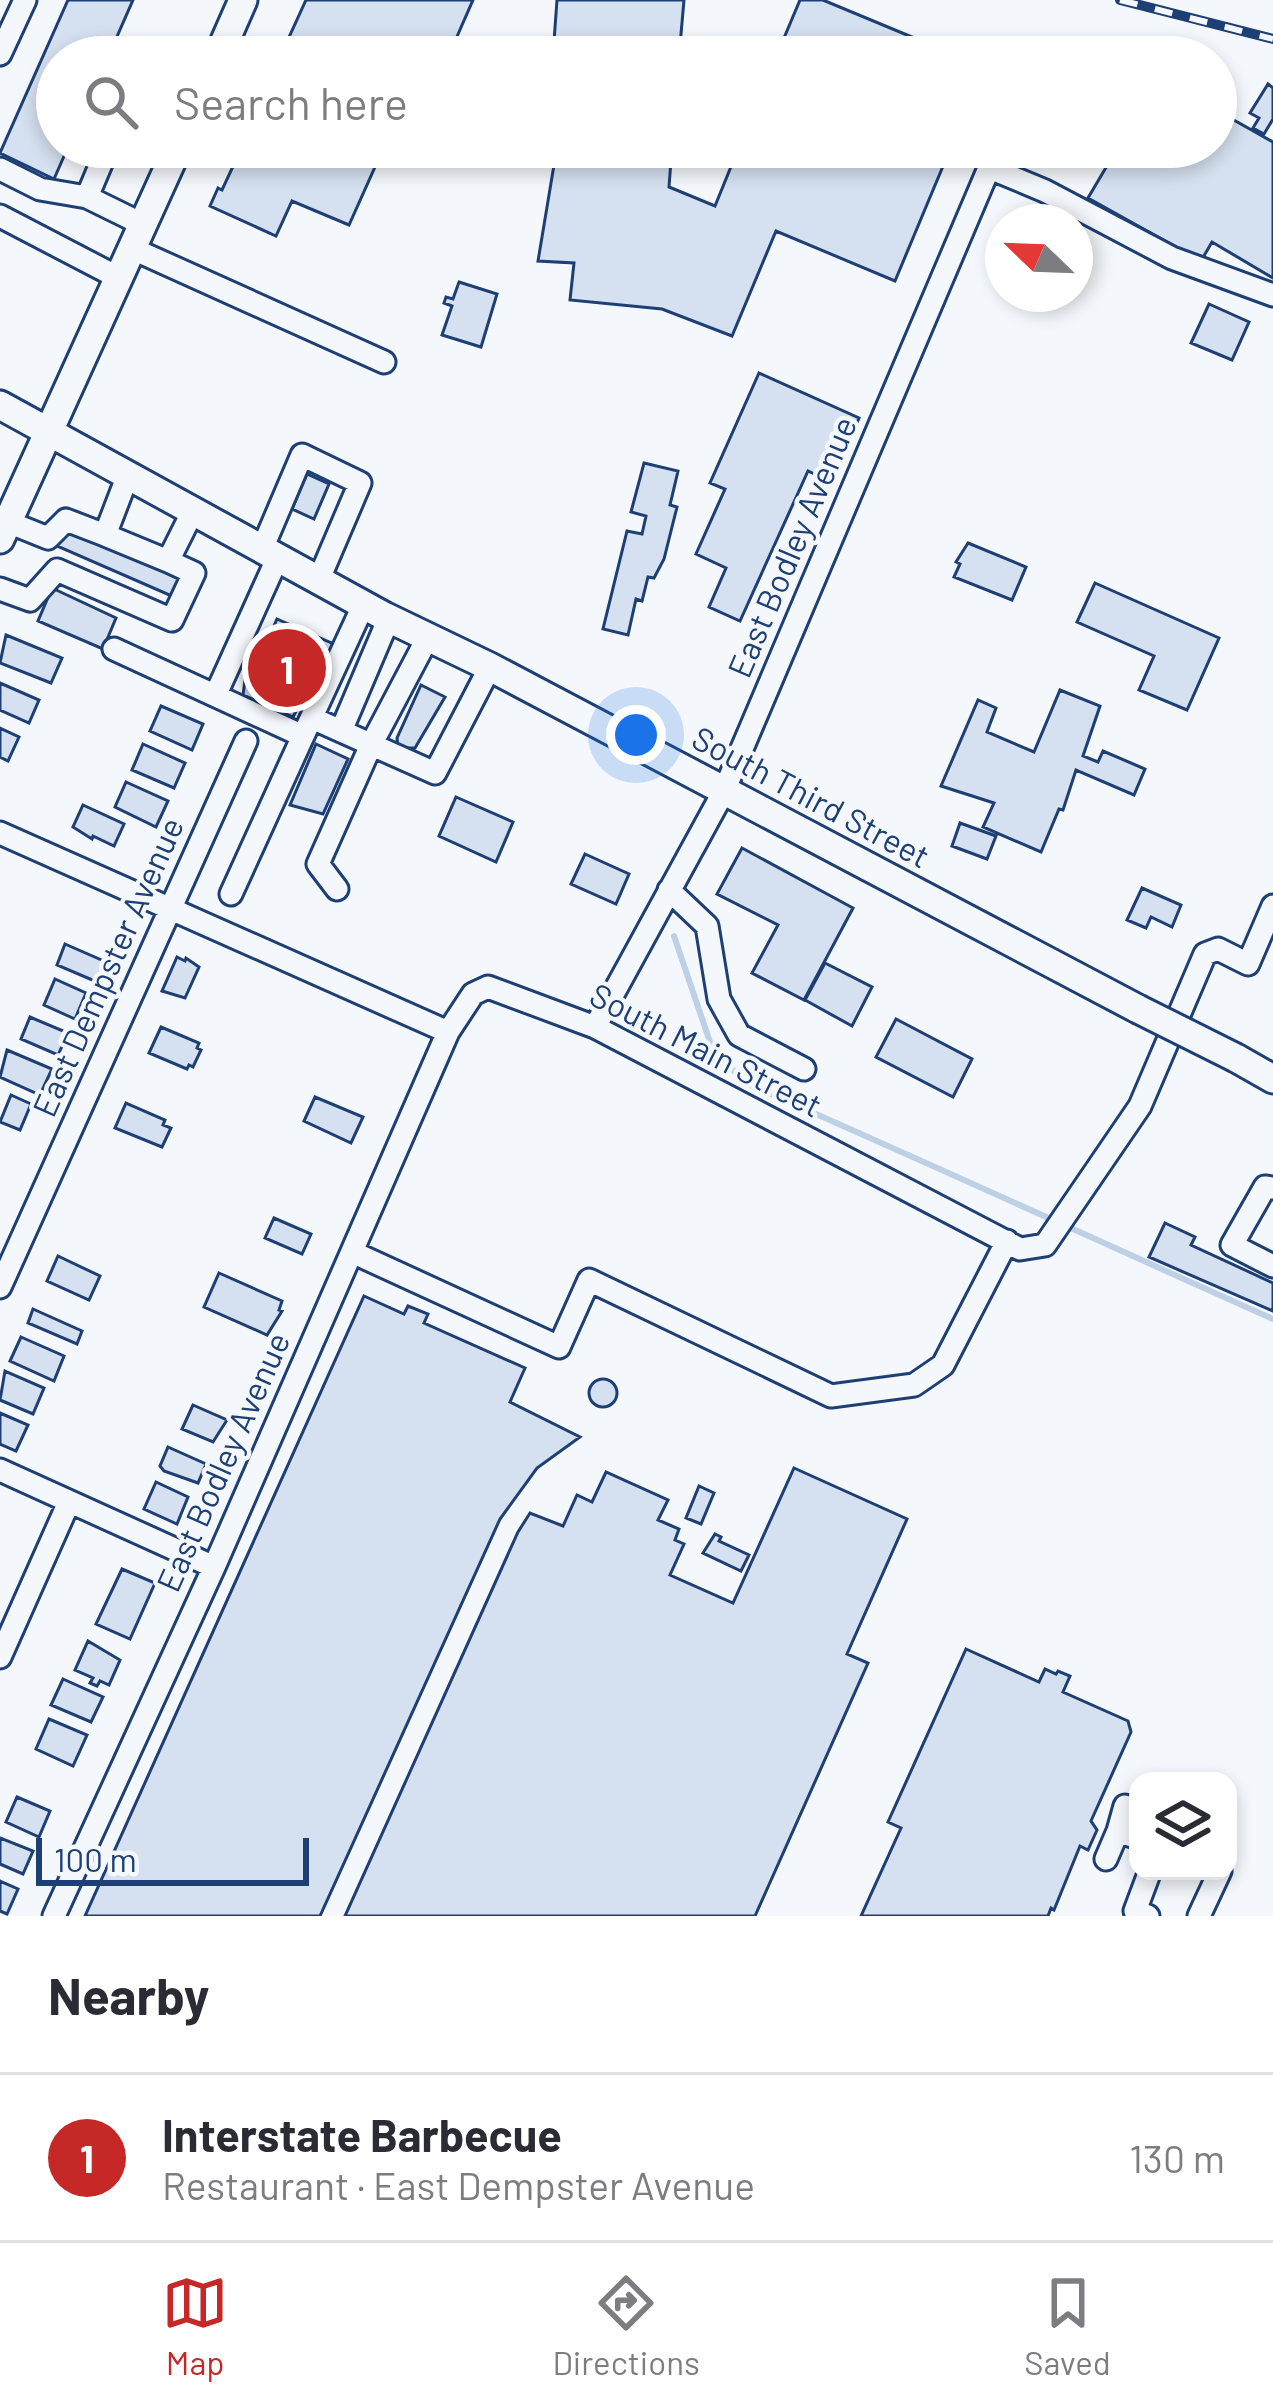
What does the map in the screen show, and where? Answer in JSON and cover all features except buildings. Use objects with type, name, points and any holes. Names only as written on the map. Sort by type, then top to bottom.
[{"type":"main road","points":[[227,36],[243,0]]},
{"type":"main road","points":[[2,533],[10,489],[48,432],[169,168]]},
{"type":"main road","name":"South Third Street","points":[[0,405],[389,618],[1273,1078]]},
{"type":"street","points":[[0,54],[25,0]]},
{"type":"street","points":[[87,196],[99,168]]},
{"type":"street","name":"East Bodley Avenue","points":[[595,1027],[724,791],[990,168]]},
{"type":"street","points":[[1009,168],[1172,258],[1273,295]]},
{"type":"street","points":[[0,169],[40,189],[87,196],[138,237],[384,362]]},
{"type":"street","points":[[0,216],[119,278]]},
{"type":"street","points":[[216,694],[302,455],[360,483],[319,579]]},
{"type":"street","points":[[105,535],[128,475]]},
{"type":"street","points":[[167,561],[193,511]]},
{"type":"street","points":[[48,538],[66,520],[194,573],[172,620],[57,570]]},
{"type":"street","points":[[2,533],[48,538]]},
{"type":"street","points":[[48,538],[57,570]]},
{"type":"street","points":[[0,589],[30,600],[57,570]]},
{"type":"street","points":[[231,895],[364,604]]},
{"type":"street","points":[[340,731],[389,618]]},
{"type":"street","points":[[337,889],[318,864],[371,745],[428,637]]},
{"type":"street","points":[[114,649],[216,694],[308,727],[340,731],[435,773],[490,667]]},
{"type":"street","name":"East Dempster Avenue","points":[[0,1287],[245,741]]},
{"type":"street","points":[[0,833],[448,1032]]},
{"type":"street","points":[[669,890],[706,926],[719,999],[740,1035],[804,1070]]},
{"type":"street","points":[[352,1252],[559,1347],[590,1280],[831,1396],[914,1385],[943,1365],[1007,1241],[1020,1249],[1045,1244],[1140,1106],[1205,954],[1218,949],[1248,964],[1273,906]]},
{"type":"street","name":"South Main Street","points":[[448,1032],[473,994],[488,987],[595,1027],[1007,1241]]},
{"type":"street","name":"East Bodley Avenue","points":[[54,1916],[214,1568],[448,1032]]},
{"type":"street","points":[[1273,1188],[1265,1187],[1232,1245],[1273,1266]]},
{"type":"street","points":[[0,1470],[214,1568]]},
{"type":"street","points":[[0,1657],[69,1502]]},
{"type":"street","points":[[1106,1858],[1128,1834],[1125,1806]]},
{"type":"street","points":[[1147,1880],[1135,1911],[1148,1916]]},
{"type":"street","points":[[1199,1916],[1216,1880]]},
{"type":"waterway","points":[[674,936],[710,1042],[743,1082],[1273,1319]]},
{"type":"railway","points":[[1120,0],[1273,39]]},
{"type":"place","name":"Interstate Barbecue","points":[[287,668]]}]
